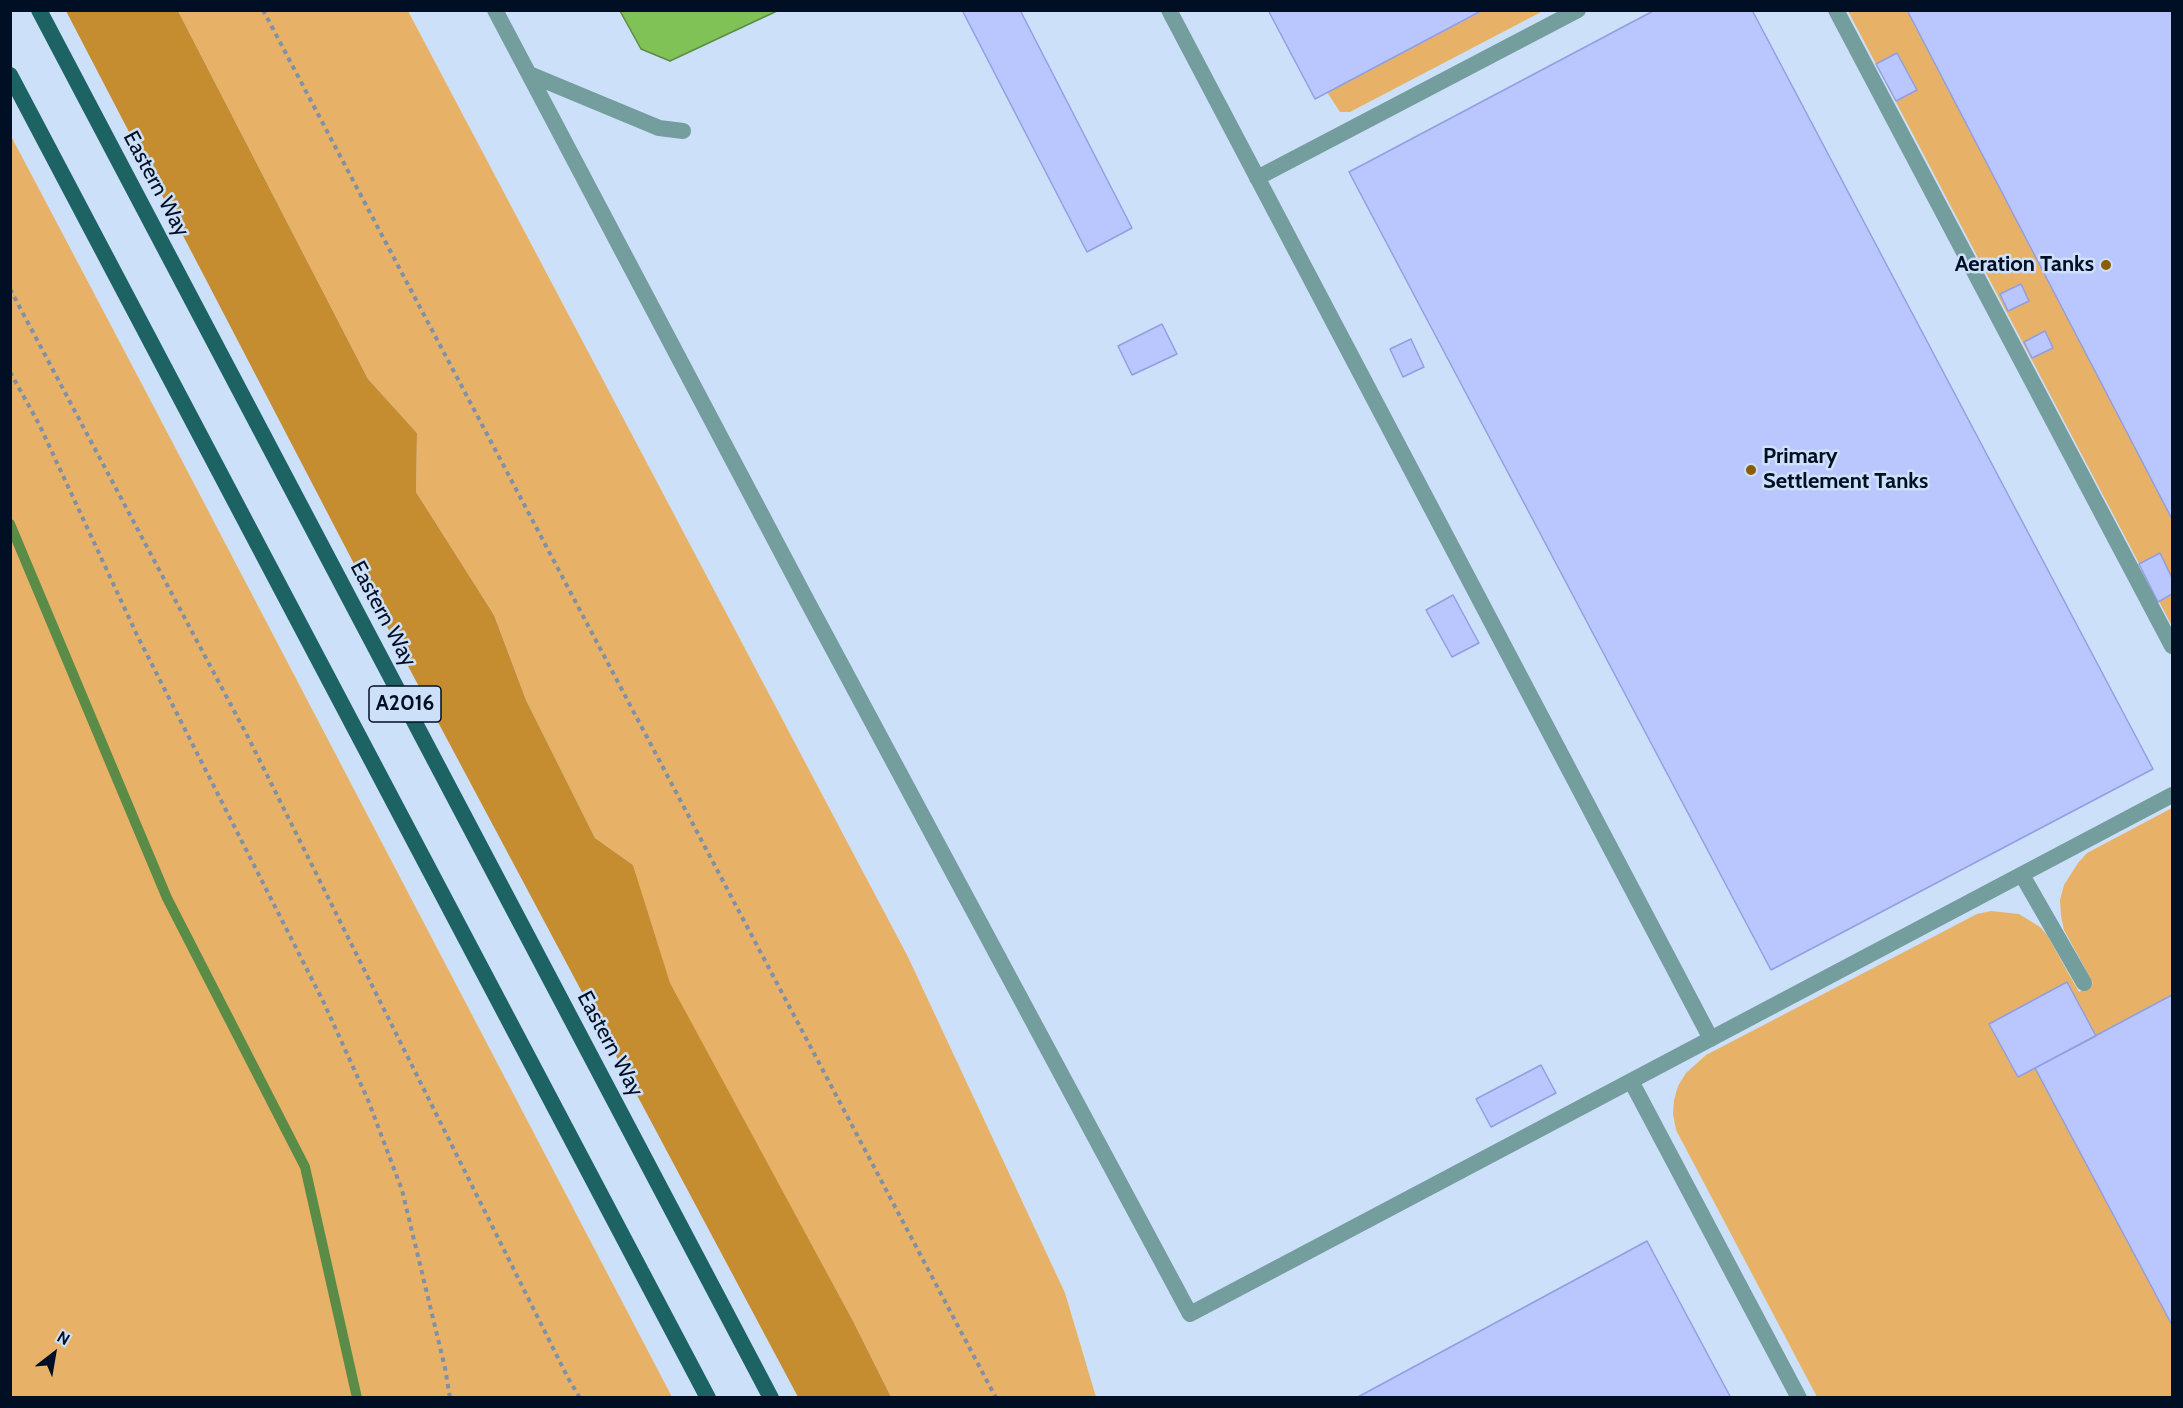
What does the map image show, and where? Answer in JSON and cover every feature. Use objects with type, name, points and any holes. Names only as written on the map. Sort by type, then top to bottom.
[{"type":"main road","name":"Eastern Way","points":[[39,10],[771,1398]]},
{"type":"main road","name":"A2016","points":[[10,75],[708,1398]]},
{"type":"lane","points":[[495,10],[800,587],[1190,1314],[2172,795]]},
{"type":"lane","points":[[1169,10],[1711,1039]]},
{"type":"lane","points":[[1257,178],[1578,10]]},
{"type":"lane","points":[[1836,10],[2172,646]]},
{"type":"lane","points":[[529,74],[659,128],[683,130]]},
{"type":"lane","points":[[2022,874],[2084,983]]},
{"type":"lane","points":[[1631,1081],[1799,1398]]},
{"type":"path","points":[[263,10],[996,1398]]},
{"type":"path","points":[[10,289],[249,739],[580,1398]]},
{"type":"path","points":[[10,372],[39,424],[137,635],[318,993],[368,1100],[402,1191],[438,1336],[450,1398]]},
{"type":"shaded area","points":[[66,11],[178,11],[368,379],[417,433],[416,492],[494,615],[526,700],[595,838],[633,865],[670,983],[853,1321],[891,1397],[798,1397],[376,606]]},
{"type":"shaded area","points":[[178,11],[408,11],[908,957],[1065,1293],[1096,1397],[891,1397],[853,1321],[669,983],[633,865],[595,838],[526,700],[494,615],[416,492],[417,433],[368,379]]},
{"type":"shaded area","points":[[620,11],[777,11],[670,61],[641,49]]},
{"type":"shaded area","points":[[1483,11],[1543,11],[1350,112],[1340,112],[1327,92]]},
{"type":"shaded area","name":"Aeration Tanks","points":[[1848,11],[2172,11],[2172,626]]},
{"type":"shaded area","points":[[11,136],[145,390],[672,1397],[11,1397]]},
{"type":"shaded area","points":[[2172,808],[2172,1397],[1817,1397],[1676,1130],[1673,1114],[1678,1086],[1686,1073],[1706,1055],[1977,914],[1991,911],[2019,914],[2040,927],[2047,935],[2079,992],[2093,983],[2064,930],[2060,900],[2064,885],[2087,853]]},
{"type":"building","points":[[962,10],[1020,10],[1132,228],[1087,252]]},
{"type":"building","points":[[1268,10],[1483,10],[1315,99]]},
{"type":"building","name":"Primary Settlement Tanks","points":[[1655,10],[1752,10],[2153,769],[1771,970],[1349,172]]},
{"type":"building","name":"Aeration Tanks","points":[[1907,10],[2172,10],[2172,519]]},
{"type":"building","points":[[1897,53],[1917,90],[1896,101],[1876,64]]},
{"type":"building","points":[[2021,284],[2029,301],[2008,311],[2000,294]]},
{"type":"building","points":[[1162,324],[1177,354],[1132,375],[1118,346]]},
{"type":"building","points":[[2045,331],[2053,348],[2032,358],[2024,342]]},
{"type":"building","points":[[1411,339],[1424,367],[1403,377],[1390,349]]},
{"type":"building","points":[[2160,553],[2172,578],[2172,594],[2158,602],[2139,564]]},
{"type":"building","points":[[1453,595],[1479,643],[1452,657],[1426,610]]},
{"type":"building","points":[[2067,982],[2096,1036],[2018,1077],[1989,1024]]},
{"type":"building","points":[[2172,995],[2172,1325],[2035,1068]]},
{"type":"building","points":[[1541,1065],[1556,1093],[1491,1127],[1476,1099]]},
{"type":"building","points":[[1647,1241],[1731,1398],[1356,1398]]},
{"type":"waterway","points":[[10,524],[167,898],[305,1167],[357,1398]]},
{"type":"place","name":"Aeration Tanks","points":[[2106,265]]},
{"type":"place","name":"Primary Settlement Tanks","points":[[1751,470]]}]
